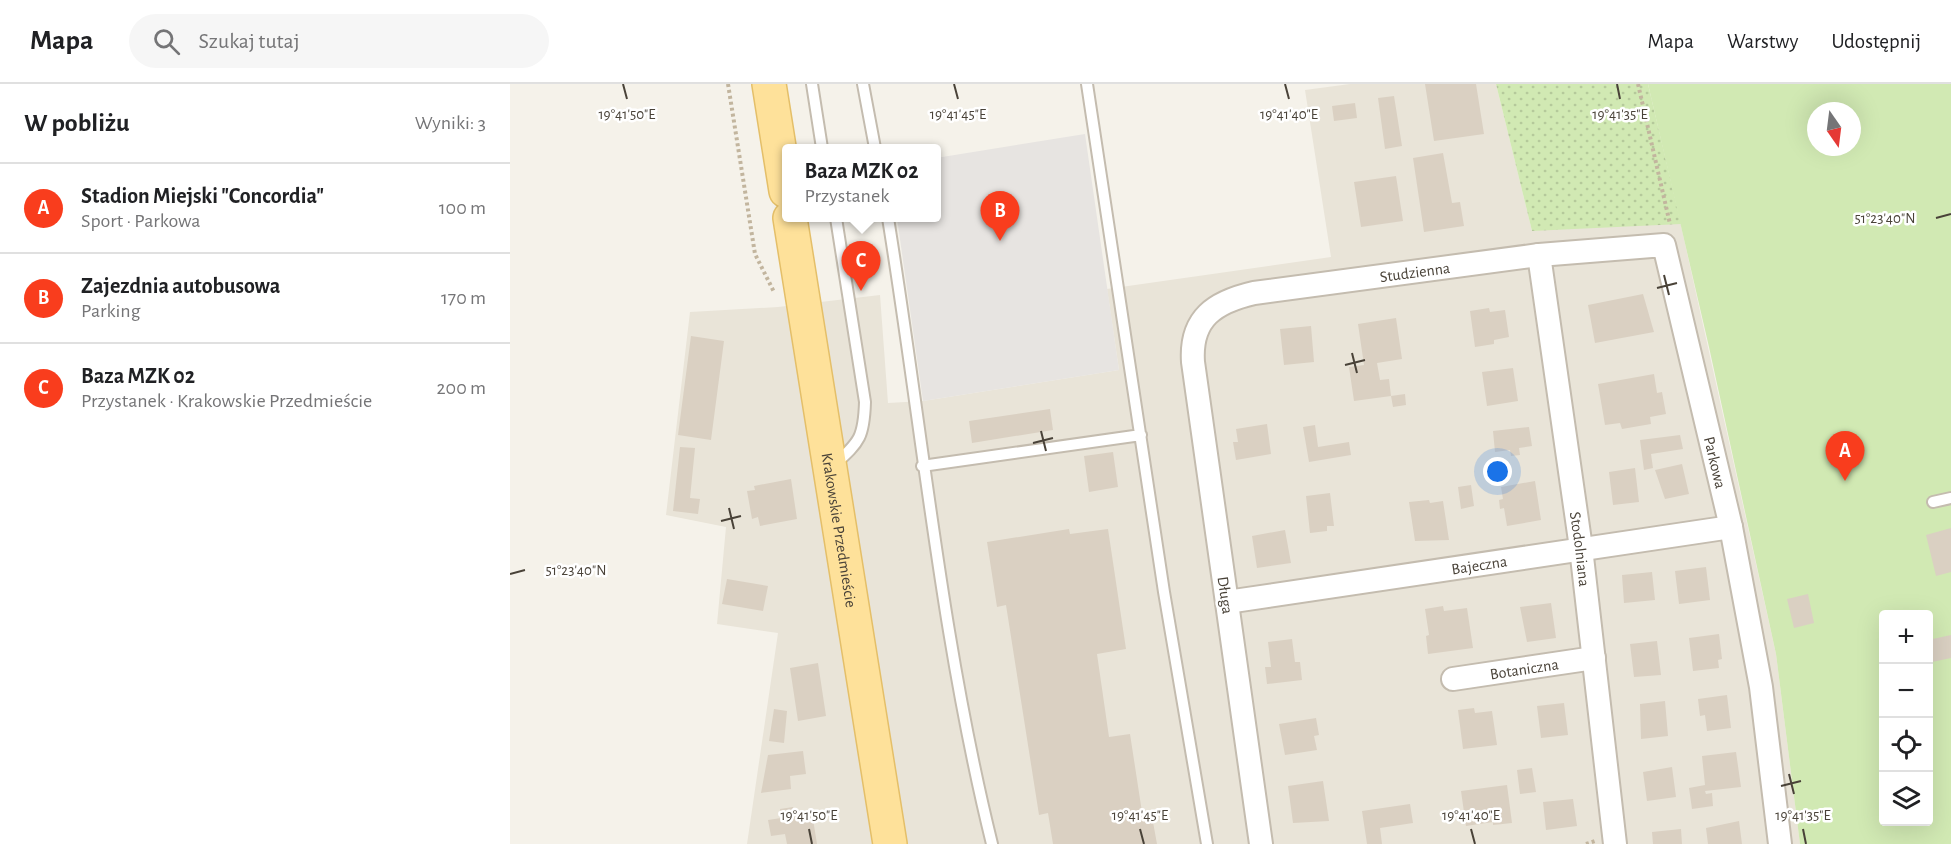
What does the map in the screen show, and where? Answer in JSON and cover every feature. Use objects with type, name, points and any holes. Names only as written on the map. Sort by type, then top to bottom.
[{"type":"main road","points":[[769,84],[782,165]]},
{"type":"main road","name":"Krakowskie Przedmieście","points":[[791,222],[890,844]]},
{"type":"street","name":"Studzienna","points":[[1192,346],[1197,329],[1204,318],[1213,309],[1233,298],[1539,255],[1664,245]]},
{"type":"street","name":"Parkowa","points":[[1664,245],[1731,527],[1761,687],[1779,844]]},
{"type":"street","name":"Stodolniana","points":[[1539,255],[1581,548],[1615,844]]},
{"type":"street","name":"Długa","points":[[1192,346],[1261,844]]},
{"type":"street","name":"Bajeczna","points":[[1227,602],[1731,527]]},
{"type":"street","name":"Botaniczna","points":[[1453,679],[1594,658]]},
{"type":"lane","points":[[812,84],[821,144]]},
{"type":"lane","points":[[863,84],[874,144]]},
{"type":"lane","points":[[1087,84],[1207,844]]},
{"type":"lane","points":[[831,467],[857,444],[864,429],[866,402],[837,222]]},
{"type":"lane","points":[[889,222],[939,577],[969,746],[992,844]]},
{"type":"lane","points":[[922,466],[1141,435]]},
{"type":"lane","points":[[1933,502],[1951,498]]},
{"type":"path","points":[[1638,84],[1670,224],[1664,245]]},
{"type":"shaded area","points":[[1350,84],[1496,84],[1532,231],[1678,212],[1776,654],[1800,844],[747,844],[778,633],[717,624],[726,527],[666,515],[690,312],[778,307],[880,295],[888,403],[923,401],[1119,370],[1107,289],[1331,257],[1305,90]]},
{"type":"shaded area","points":[[1085,134],[1119,370],[923,401],[898,222],[941,222],[941,157]]},
{"type":"green space","points":[[1496,84],[1648,84],[1681,224],[1532,231]]},
{"type":"green space","points":[[1648,84],[1951,84],[1951,844],[1800,844],[1776,654],[1709,347]]},
{"type":"building","points":[[1425,84],[1476,84],[1484,134],[1434,141]]},
{"type":"building","points":[[1394,96],[1402,146],[1385,149],[1378,98]]},
{"type":"building","points":[[1355,103],[1357,118],[1334,121],[1332,106]]},
{"type":"building","points":[[1443,153],[1452,203],[1460,202],[1464,226],[1424,232],[1413,158]]},
{"type":"building","points":[[1396,176],[1403,221],[1361,227],[1354,182]]},
{"type":"building","points":[[1643,294],[1654,332],[1595,343],[1588,305]]},
{"type":"building","points":[[1489,308],[1490,312],[1505,310],[1509,337],[1494,340],[1494,344],[1475,347],[1470,311]]},
{"type":"building","points":[[1396,318],[1402,359],[1377,363],[1380,380],[1389,379],[1391,396],[1354,401],[1349,367],[1364,365],[1358,324]]},
{"type":"building","points":[[1311,326],[1314,362],[1284,365],[1280,329]]},
{"type":"building","points":[[691,336],[724,341],[711,440],[678,435]]},
{"type":"building","points":[[1513,368],[1518,401],[1487,406],[1482,372]]},
{"type":"building","points":[[1654,374],[1657,393],[1662,392],[1666,414],[1650,417],[1651,424],[1622,429],[1620,423],[1605,425],[1598,384]]},
{"type":"building","points":[[1405,394],[1406,405],[1393,407],[1391,396]]},
{"type":"building","points":[[1050,409],[1053,430],[972,443],[969,421]]},
{"type":"building","points":[[1267,424],[1271,454],[1236,460],[1233,442],[1238,442],[1236,429]]},
{"type":"building","points":[[1315,425],[1318,447],[1349,442],[1351,455],[1309,462],[1303,427]]},
{"type":"building","points":[[1529,427],[1532,446],[1519,448],[1520,455],[1511,456],[1510,450],[1495,452],[1493,431]]},
{"type":"building","points":[[1680,435],[1683,449],[1651,454],[1653,468],[1644,470],[1640,440]]},
{"type":"building","points":[[680,447],[695,448],[690,498],[700,499],[698,514],[673,511]]},
{"type":"building","points":[[1113,452],[1118,487],[1089,492],[1084,456]]},
{"type":"building","points":[[1682,464],[1689,494],[1665,499],[1655,470]]},
{"type":"building","points":[[1635,468],[1639,502],[1613,505],[1609,472]]},
{"type":"building","points":[[791,479],[797,519],[760,526],[758,517],[752,519],[747,491],[755,490],[754,486]]},
{"type":"building","points":[[1535,481],[1541,520],[1507,526],[1504,508],[1500,509],[1499,500],[1503,499],[1501,487]]},
{"type":"building","points":[[1471,485],[1474,506],[1461,509],[1458,487]]},
{"type":"building","points":[[1330,493],[1334,526],[1327,526],[1327,531],[1310,533],[1306,496]]},
{"type":"building","points":[[1429,500],[1430,503],[1443,501],[1449,540],[1415,541],[1409,502]]},
{"type":"building","points":[[1951,528],[1951,572],[1936,576],[1926,535]]},
{"type":"building","points":[[1069,529],[1070,534],[1108,529],[1126,649],[1097,654],[1109,737],[1130,734],[1142,812],[1151,811],[1157,844],[1053,844],[1048,813],[1039,815],[1006,605],[997,607],[987,542]]},
{"type":"building","points":[[1285,530],[1291,563],[1257,568],[1252,536]]},
{"type":"building","points":[[1706,567],[1710,600],[1679,604],[1675,571]]},
{"type":"building","points":[[1652,572],[1655,600],[1624,603],[1622,575]]},
{"type":"building","points":[[727,579],[768,586],[763,611],[722,604]]},
{"type":"building","points":[[1808,594],[1814,623],[1794,628],[1787,599]]},
{"type":"building","points":[[1551,603],[1556,638],[1527,642],[1520,607]]},
{"type":"building","points":[[1443,606],[1444,611],[1467,608],[1473,648],[1428,654],[1426,636],[1429,635],[1425,609]]},
{"type":"building","points":[[1719,634],[1722,659],[1718,660],[1719,668],[1693,671],[1689,638]]},
{"type":"building","points":[[1951,635],[1951,658],[1933,662],[1933,639]]},
{"type":"building","points":[[1292,639],[1295,662],[1300,662],[1302,680],[1267,684],[1265,667],[1271,667],[1268,642]]},
{"type":"building","points":[[1657,641],[1661,675],[1634,677],[1630,644]]},
{"type":"building","points":[[818,663],[826,716],[798,721],[790,668]]},
{"type":"building","points":[[1727,695],[1731,728],[1707,731],[1705,715],[1700,716],[1698,699]]},
{"type":"building","points":[[1665,701],[1668,736],[1641,739],[1640,704]]},
{"type":"building","points":[[1564,703],[1568,735],[1541,738],[1537,706]]},
{"type":"building","points":[[1474,708],[1475,713],[1492,711],[1497,745],[1463,749],[1458,710]]},
{"type":"building","points":[[774,709],[787,711],[784,743],[769,741]]},
{"type":"building","points":[[1316,718],[1319,735],[1314,736],[1317,750],[1285,755],[1279,724]]},
{"type":"building","points":[[803,751],[806,774],[790,776],[791,789],[761,793],[768,755]]},
{"type":"building","points":[[1736,752],[1741,787],[1705,791],[1706,794],[1712,793],[1713,806],[1692,809],[1689,788],[1705,785],[1702,756]]},
{"type":"building","points":[[1672,767],[1676,797],[1647,801],[1643,772]]},
{"type":"building","points":[[1532,768],[1536,792],[1520,794],[1517,770]]},
{"type":"building","points":[[1323,781],[1329,821],[1293,823],[1288,786]]},
{"type":"building","points":[[1507,785],[1512,823],[1493,825],[1493,822],[1466,826],[1461,791]]},
{"type":"building","points":[[1573,799],[1577,826],[1546,830],[1543,802]]},
{"type":"building","points":[[1410,804],[1413,823],[1380,828],[1382,844],[1367,844],[1362,811]]},
{"type":"building","points":[[793,807],[794,815],[812,813],[817,844],[787,844],[785,834],[771,836],[768,820],[781,818],[780,809]]},
{"type":"building","points":[[1739,821],[1742,844],[1708,844],[1706,828]]},
{"type":"building","points":[[1681,829],[1682,844],[1653,844],[1652,832]]},
{"type":"place","name":"Zajezdnia autobusowa","points":[[1000,241]]},
{"type":"place","name":"Baza MZK 02","points":[[861,291]]},
{"type":"place","name":"Stadion Miejski \"Concordia\"","points":[[1845,481]]}]
